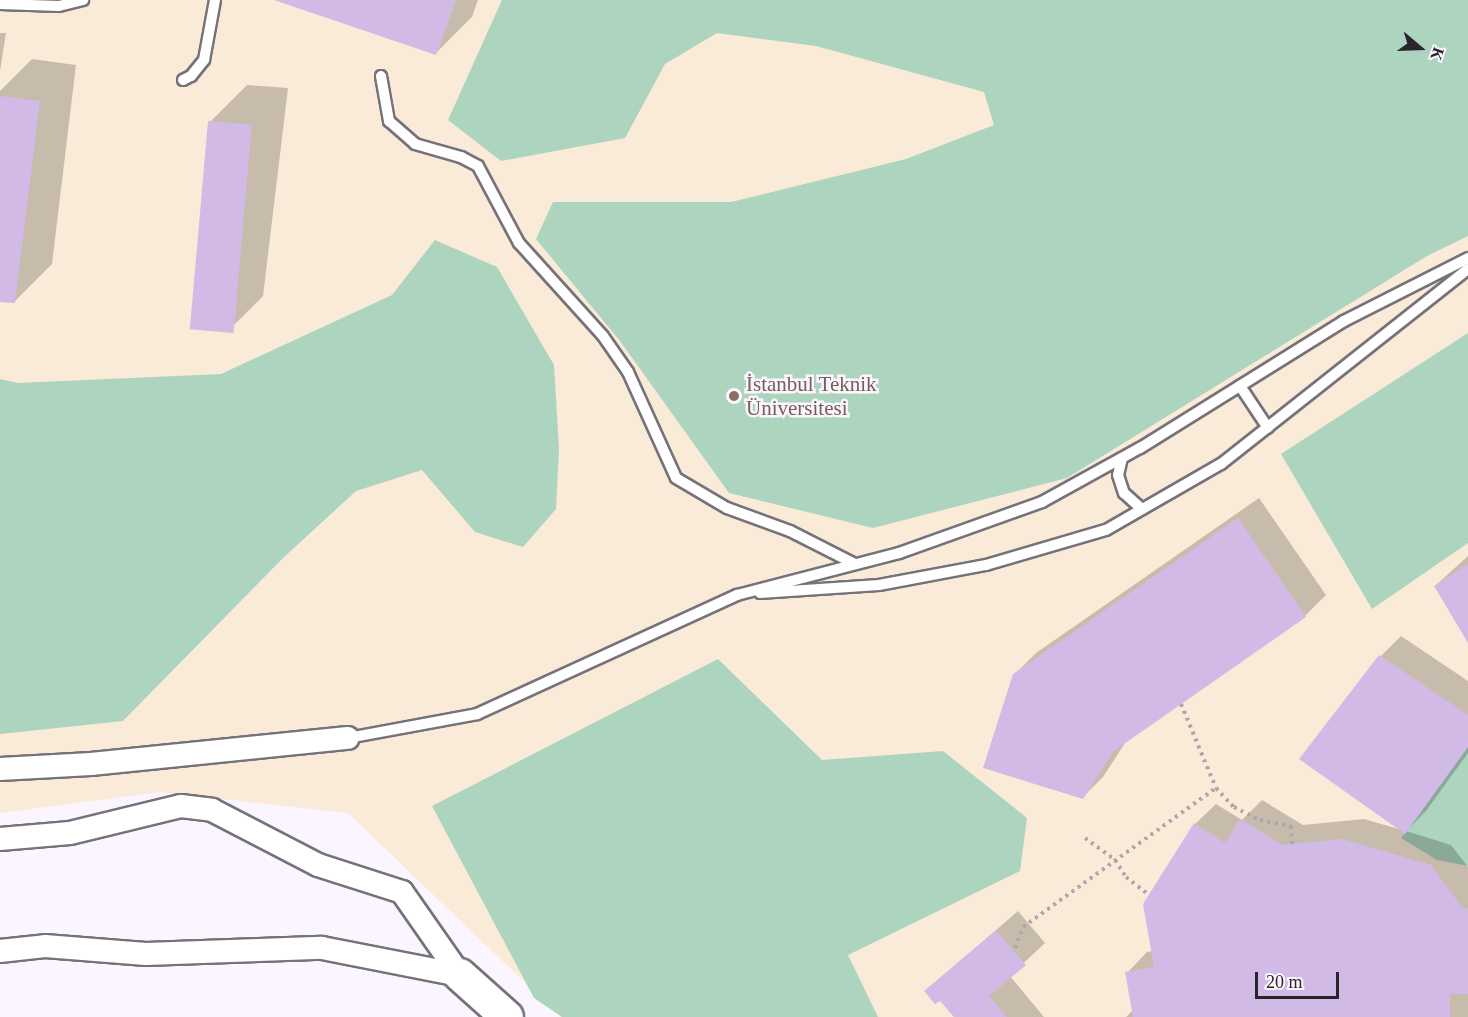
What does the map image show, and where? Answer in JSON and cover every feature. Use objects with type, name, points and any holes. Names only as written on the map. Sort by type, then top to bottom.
[{"type":"street","points":[[0,769],[91,764],[348,738]]},
{"type":"street","points":[[0,839],[70,833],[181,806],[212,810],[318,865],[402,892],[460,975],[507,1017]]},
{"type":"street","points":[[0,951],[45,946],[146,954],[322,948],[460,975]]},
{"type":"lane","points":[[0,4],[59,6],[83,0]]},
{"type":"lane","points":[[183,80],[191,76],[204,60],[215,0]]},
{"type":"lane","points":[[381,76],[389,121],[415,144],[461,157],[478,166],[519,243],[603,336],[628,372],[676,478],[727,508],[790,531],[853,563]]},
{"type":"lane","points":[[348,738],[477,714],[737,595],[898,553],[1042,502],[1122,458],[1344,321],[1468,258]]},
{"type":"lane","points":[[737,595],[879,585],[986,566],[1106,530],[1221,464],[1468,269]]},
{"type":"lane","points":[[1240,386],[1268,428]]},
{"type":"lane","points":[[1122,458],[1118,475],[1124,493],[1142,509]]},
{"type":"path","points":[[1181,704],[1216,788],[1234,807],[1260,820],[1291,826],[1292,844]]},
{"type":"path","points":[[1015,948],[1023,927],[1216,788]]},
{"type":"path","points":[[1085,838],[1115,860],[1126,877],[1149,895]]},
{"type":"shaded area","name":"İstanbul Teknik Üniversitesi","points":[[0,0],[1468,0],[1468,1017],[561,1017],[348,813],[160,792],[0,813]]},
{"type":"green space","points":[[502,0],[1468,0],[1468,236],[1427,256],[1067,478],[873,528],[729,493],[620,341],[536,239],[553,202],[731,202],[906,159],[994,125],[984,92],[816,46],[717,33],[665,64],[625,138],[501,161],[448,120]]},
{"type":"green space","points":[[435,240],[497,267],[554,365],[559,449],[556,509],[523,547],[475,532],[422,470],[356,491],[283,558],[123,721],[0,734],[0,379],[18,383],[221,374],[392,295]]},
{"type":"green space","points":[[1468,333],[1468,543],[1372,609],[1281,454]]},
{"type":"green space","points":[[718,659],[822,760],[943,751],[1027,818],[1020,871],[848,955],[878,1017],[562,1017],[534,998],[432,806]]},
{"type":"green space","points":[[1468,745],[1468,866],[1437,860],[1401,838]]},
{"type":"building","points":[[274,0],[456,0],[436,55]]},
{"type":"building","points":[[0,96],[40,101],[15,303],[0,302]]},
{"type":"building","points":[[208,121],[252,125],[234,333],[190,329]]},
{"type":"building","points":[[1238,518],[1306,617],[1114,751],[1083,799],[983,768],[1013,674]]},
{"type":"building","points":[[1468,564],[1468,643],[1434,586]]},
{"type":"building","points":[[1379,655],[1468,715],[1468,747],[1405,834],[1299,759]]},
{"type":"building","points":[[1240,819],[1282,845],[1342,839],[1431,865],[1461,906],[1468,909],[1468,994],[1450,994],[1450,1017],[1133,1017],[1125,972],[1154,967],[1143,904],[1194,823],[1225,843]]},
{"type":"building","points":[[996,930],[1026,965],[989,996],[1007,1017],[954,1017],[940,1001],[935,1004],[924,991]]},
{"type":"place","name":"İstanbul Teknik Üniversitesi","points":[[734,396]]}]
